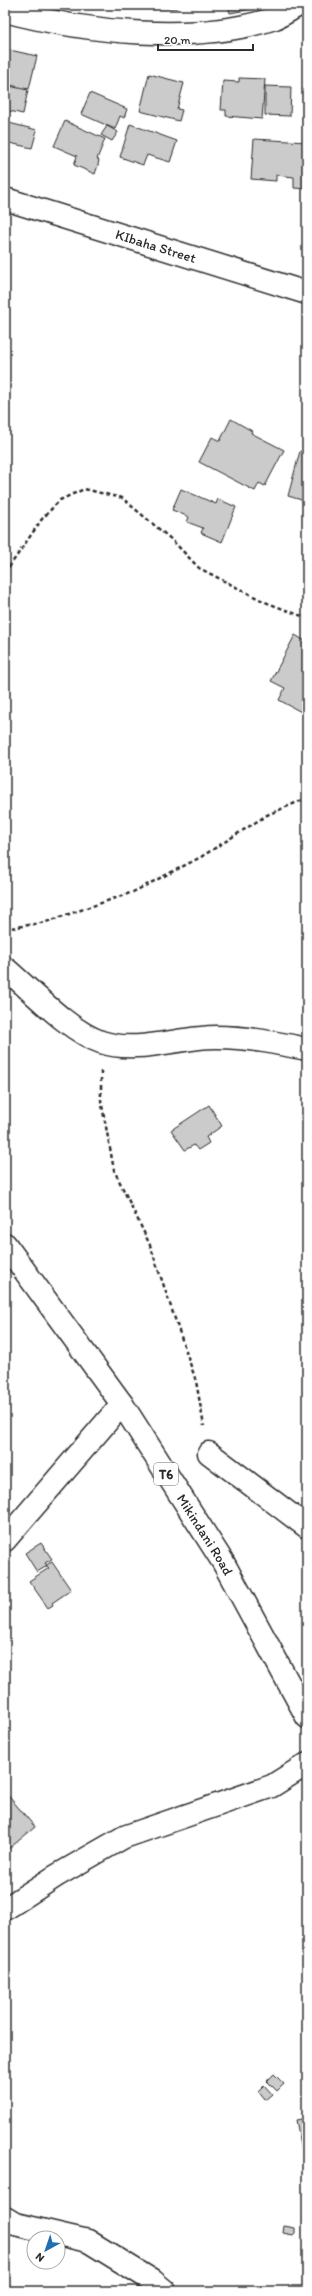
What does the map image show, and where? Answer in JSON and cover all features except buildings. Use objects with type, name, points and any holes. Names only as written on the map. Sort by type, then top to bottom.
[{"type":"main road","points":[[5,11],[38,19],[120,32],[216,31],[275,18],[299,5]]},
{"type":"main road","name":"KIbaha Street","points":[[5,199],[307,293]]},
{"type":"main road","points":[[5,968],[75,1029],[101,1042],[129,1048],[159,1042],[216,1037],[274,1042],[307,1049]]},
{"type":"main road","name":"Mikindani Road","points":[[5,1244],[122,1404],[223,1562],[307,1717]]},
{"type":"main road","points":[[5,1540],[122,1404]]},
{"type":"main road","points":[[209,1454],[307,1527]]},
{"type":"main road","points":[[5,1909],[56,1876],[124,1837],[272,1786],[307,1764]]},
{"type":"main road","points":[[5,2218],[16,2224],[88,2241],[153,2282],[164,2291]]},
{"type":"path","points":[[5,573],[42,519],[60,500],[84,489],[122,498],[172,540],[198,568],[265,602],[307,618]]},
{"type":"path","points":[[5,929],[46,922],[133,892],[201,857],[267,815],[307,798]]},
{"type":"path","points":[[101,1042],[101,1100],[114,1170],[150,1245],[175,1316],[196,1381],[209,1454]]}]
